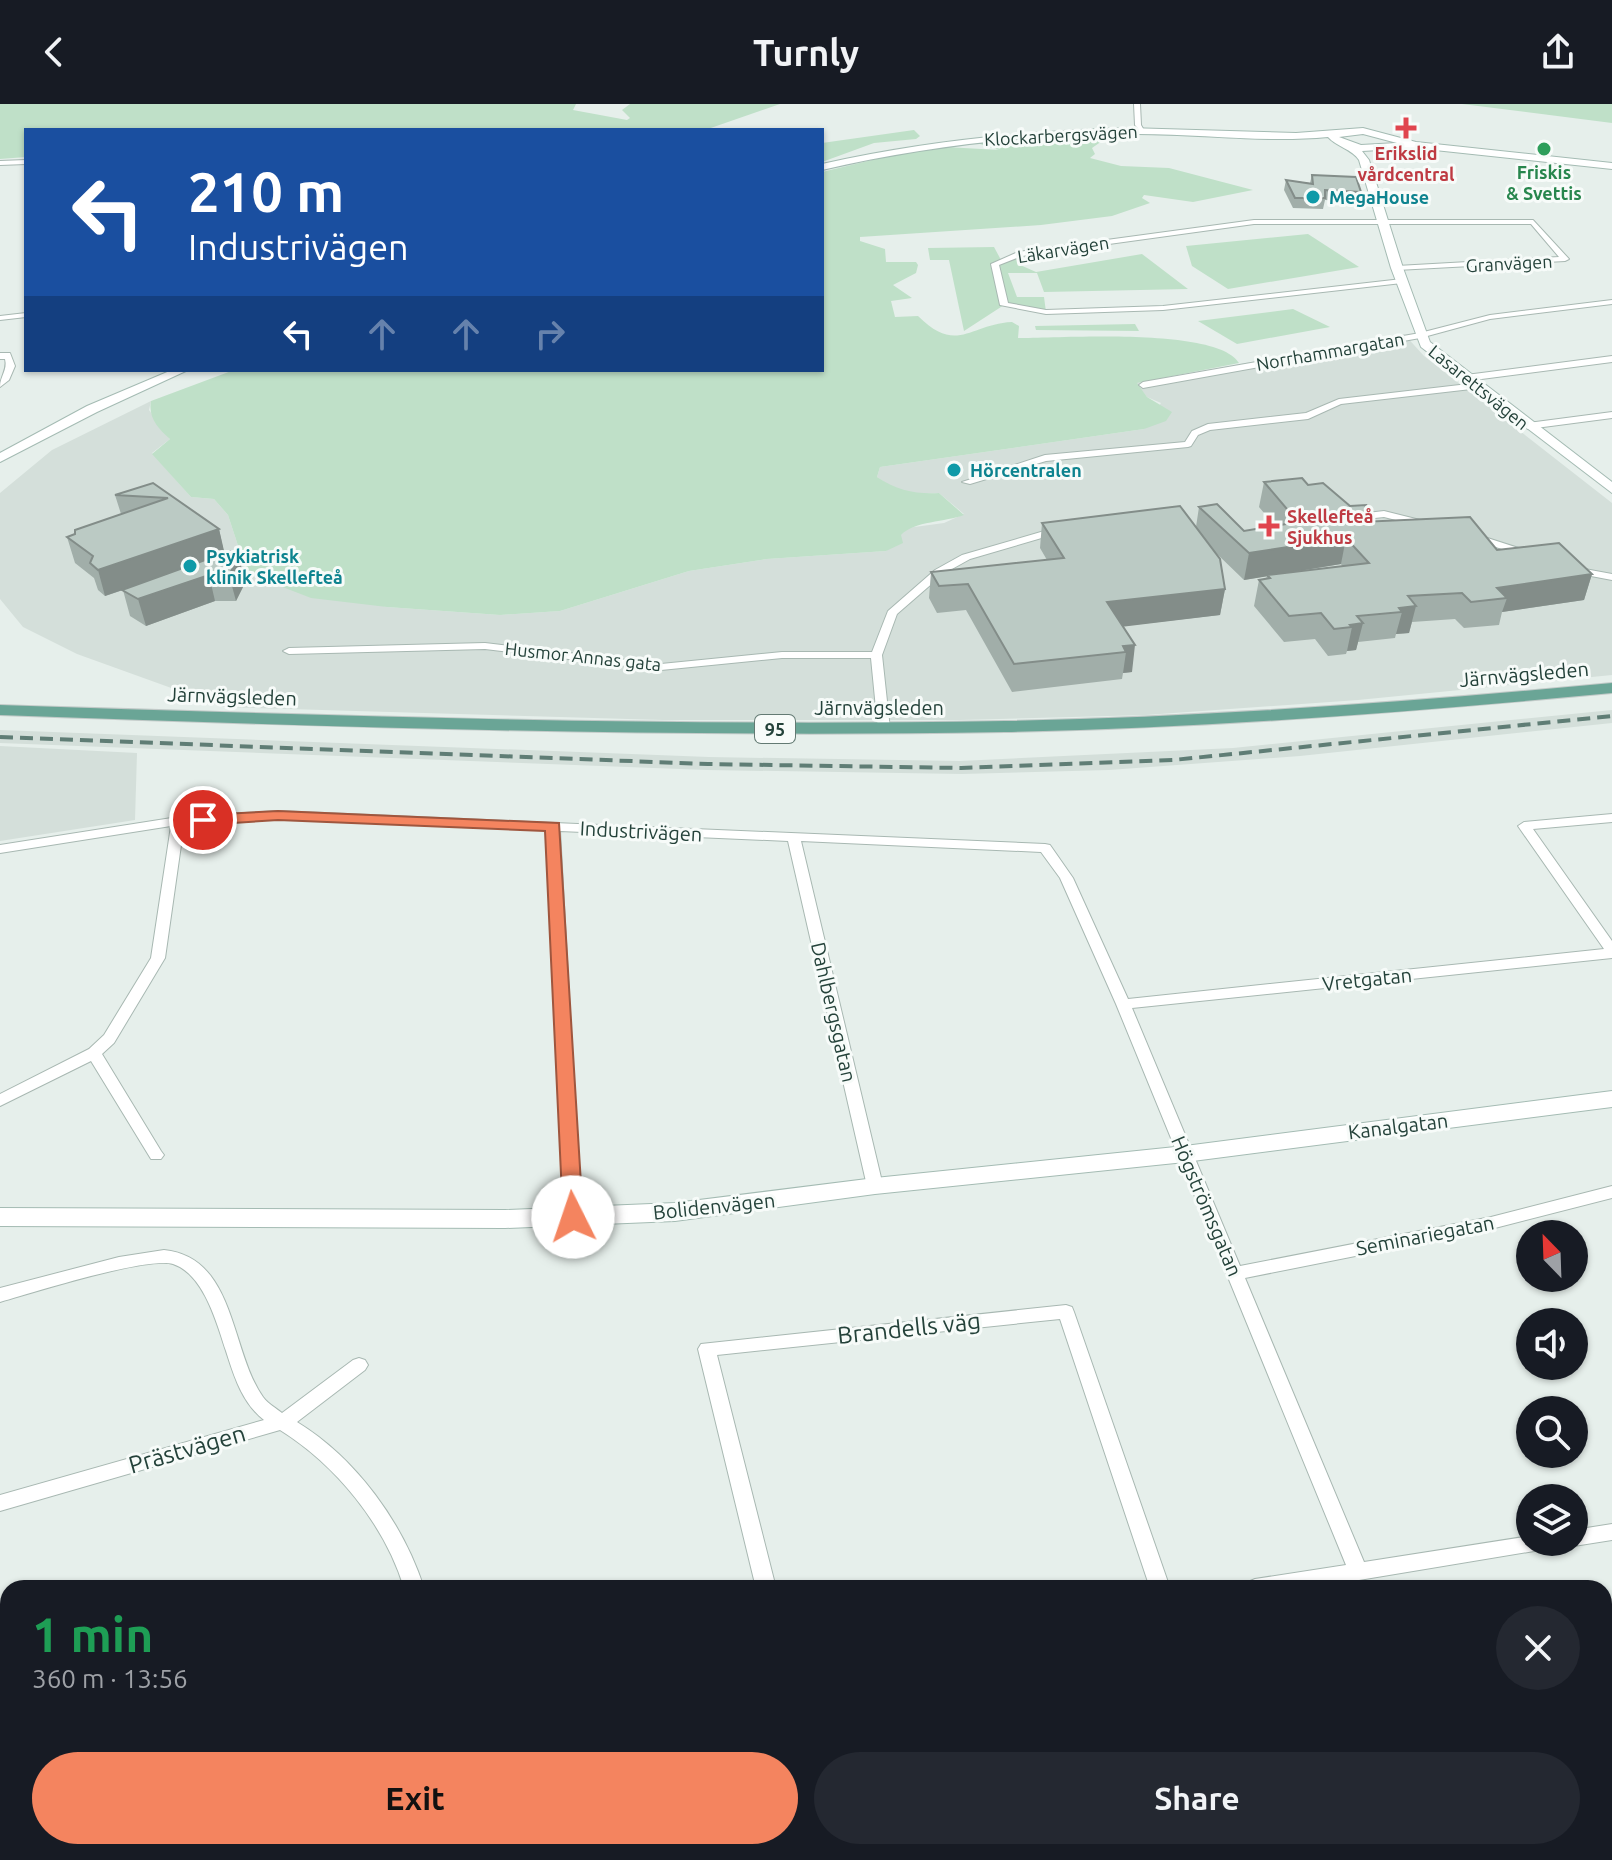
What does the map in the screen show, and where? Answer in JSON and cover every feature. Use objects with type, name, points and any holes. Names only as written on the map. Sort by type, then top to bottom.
[{"type":"main road","name":"Klockarbergsvägen","points":[[824,167],[967,140],[1049,133],[1143,131],[1303,136],[1612,166]]},
{"type":"main road","points":[[1339,140],[1358,151],[1364,160]]},
{"type":"main road","points":[[1364,160],[1366,152],[1378,143]]},
{"type":"main road","name":"Lasarettsvägen","points":[[1364,160],[1397,268],[1425,344],[1610,486]]},
{"type":"main road","points":[[0,458],[92,409],[177,372]]},
{"type":"main road","name":"Järnvägsleden","points":[[0,710],[453,726],[884,729],[1247,717],[1612,688]]},
{"type":"main road","name":"Kanalgatan","points":[[1185,1154],[1612,1099]]},
{"type":"main road","name":"Bolidenvägen","points":[[0,1217],[573,1217],[675,1212],[875,1186],[1185,1154]]},
{"type":"street","points":[[1137,104],[1138,125],[1143,131]]},
{"type":"street","points":[[0,163],[24,162]]},
{"type":"street","name":"Granvägen","points":[[1383,221],[1533,222],[1565,259],[1397,268]]},
{"type":"street","name":"Läkarvägen","points":[[1383,221],[1222,225],[1021,254],[995,264],[995,272],[1004,305],[1046,312],[1163,308],[1402,281]]},
{"type":"street","name":"Norrhammargatan","points":[[1143,385],[1420,335],[1490,317],[1612,302]]},
{"type":"street","points":[[0,318],[24,315]]},
{"type":"street","points":[[0,384],[9,373],[3,355]]},
{"type":"street","points":[[967,482],[1002,474],[1036,459],[1188,444],[1195,433],[1208,427],[1308,416],[1339,402],[1612,359]]},
{"type":"street","points":[[1528,426],[1612,415]]},
{"type":"street","points":[[1378,533],[1363,527],[1359,517],[1384,514],[1442,529],[1402,532]]},
{"type":"street","points":[[884,729],[876,655],[892,613],[939,572],[966,557],[1074,527]]},
{"type":"street","points":[[1466,534],[1540,558]]},
{"type":"street","points":[[1562,566],[1591,575],[1612,577]]},
{"type":"street","name":"Husmor Annas gata","points":[[289,651],[485,646],[661,667],[795,654],[876,655]]},
{"type":"street","name":"Industrivägen","points":[[0,849],[178,821],[278,815],[1045,848]]},
{"type":"street","points":[[1612,818],[1524,826],[1612,952]]},
{"type":"street","points":[[0,1101],[94,1053],[109,1039],[158,958],[178,821]]},
{"type":"street","points":[[553,826],[573,1217]]},
{"type":"street","name":"Dahlbergsgatan","points":[[794,839],[875,1186]]},
{"type":"street","name":"Högströmsgatan","points":[[1045,848],[1066,878],[1123,1004],[1358,1570]]},
{"type":"street","name":"Vretgatan","points":[[1123,1004],[1612,952]]},
{"type":"street","points":[[94,1053],[156,1155]]},
{"type":"street","name":"Seminariegatan","points":[[1236,1273],[1491,1223],[1612,1192]]},
{"type":"street","points":[[0,1295],[138,1260],[175,1257],[202,1273],[258,1404],[285,1421],[346,1475],[410,1569],[412,1580]]},
{"type":"street","name":"Brandells väg","points":[[764,1580],[707,1349],[1066,1312],[1157,1580]]},
{"type":"street","name":"Prästvägen","points":[[0,1503],[285,1421],[359,1365]]},
{"type":"street","points":[[1588,1536],[1612,1532]]},
{"type":"street","points":[[1301,1580],[1516,1546]]},
{"type":"shaded area","name":"Skellefteå Sjukhus","points":[[1404,334],[1424,356],[1612,503],[1612,675],[1358,700],[1146,715],[960,720],[663,720],[224,707],[77,654],[23,627],[0,599],[0,493],[52,450],[151,401],[149,410],[170,439],[152,453],[191,497],[214,499],[228,515],[245,567],[387,607],[500,615],[560,611],[689,571],[767,559],[886,551],[907,528],[944,523],[964,514],[939,493],[915,494],[893,488],[877,477],[880,467],[1144,429],[1161,403],[1147,397],[1136,383]]},
{"type":"shaded area","points":[[1612,710],[1612,723],[1300,756],[1109,770],[962,774],[707,770],[0,743],[0,730],[709,757],[960,761],[1233,748]]},
{"type":"shaded area","points":[[0,746],[137,753],[135,820],[0,841]]},
{"type":"green space","points":[[0,104],[576,104],[573,110],[627,120],[630,118],[622,110],[630,104],[780,104],[711,128],[24,128],[24,157],[0,159]]},
{"type":"green space","points":[[1462,104],[1612,104],[1612,123]]},
{"type":"green space","points":[[914,130],[920,136],[874,143],[824,161],[824,143]]},
{"type":"green space","points":[[1129,135],[1102,141],[1092,148],[1095,154],[1090,158],[1121,166],[1169,168],[1253,190],[1193,202],[1144,195],[1142,198],[1150,203],[1112,216],[1041,225],[860,237],[860,241],[885,249],[886,262],[916,262],[918,265],[916,273],[893,285],[912,298],[891,301],[895,317],[918,316],[932,328],[954,336],[1012,322],[1019,326],[1018,338],[1101,336],[1171,339],[1225,352],[1239,363],[1137,383],[1147,397],[1172,412],[1166,421],[1144,429],[880,467],[877,477],[892,486],[907,491],[939,493],[964,515],[907,530],[901,535],[903,543],[886,551],[767,559],[689,571],[560,611],[500,615],[311,598],[267,581],[245,567],[228,515],[214,499],[191,497],[152,454],[170,439],[153,418],[151,401],[229,372],[824,372],[824,172],[897,154],[946,147],[999,150],[977,143]]},
{"type":"green space","points":[[1308,234],[1359,267],[1228,289],[1192,266],[1186,246]]},
{"type":"green space","points":[[994,247],[1001,260],[1021,254],[1024,262],[1018,264],[1036,272],[1142,254],[1188,289],[1044,292],[1037,273],[1008,273],[1017,297],[1044,297],[1046,312],[1004,305],[964,331],[949,260],[930,260],[928,248]]},
{"type":"green space","points":[[1293,309],[1330,327],[1237,344],[1198,321]]},
{"type":"green space","points":[[1135,324],[1139,331],[1036,330],[1035,326]]},
{"type":"building","points":[[1312,175],[1356,177],[1361,192],[1325,190],[1325,198],[1295,198],[1286,180],[1313,184]]},
{"type":"building","points":[[1302,478],[1308,485],[1323,483],[1350,506],[1366,505],[1361,522],[1470,517],[1497,550],[1559,543],[1592,574],[1497,588],[1507,598],[1471,602],[1462,593],[1408,596],[1416,606],[1399,608],[1402,612],[1357,616],[1363,623],[1350,625],[1352,627],[1334,629],[1321,613],[1289,616],[1259,580],[1270,578],[1267,575],[1369,563],[1346,538],[1249,553],[1199,507],[1217,504],[1244,531],[1298,522],[1264,482]]},
{"type":"building","points":[[153,483],[219,529],[98,570],[90,563],[93,556],[67,537],[75,534],[75,530],[168,498],[115,495]]},
{"type":"building","points":[[1180,506],[1220,559],[1225,589],[1107,602],[1135,645],[1123,646],[1126,652],[1014,664],[968,584],[939,586],[931,572],[1064,558],[1042,523]]},
{"type":"building","points":[[230,551],[239,557],[229,575],[209,575],[138,599],[122,590]]},
{"type":"railway","points":[[0,737],[708,764],[961,768],[1173,760],[1612,716]]},
{"type":"place","name":"Erikslid vårdcentral","points":[[1406,128]]},
{"type":"place","name":"Friskis & Svettis","points":[[1544,149]]},
{"type":"place","name":"MegaHouse","points":[[1313,197]]},
{"type":"place","name":"Hörcentralen","points":[[954,470]]},
{"type":"place","name":"Skellefteå Sjukhus","points":[[1269,526]]},
{"type":"place","name":"Psykiatrisk klinik Skellefteå","points":[[190,566]]},
{"type":"route","points":[[203,820],[278,815],[553,826],[573,1217]]}]
